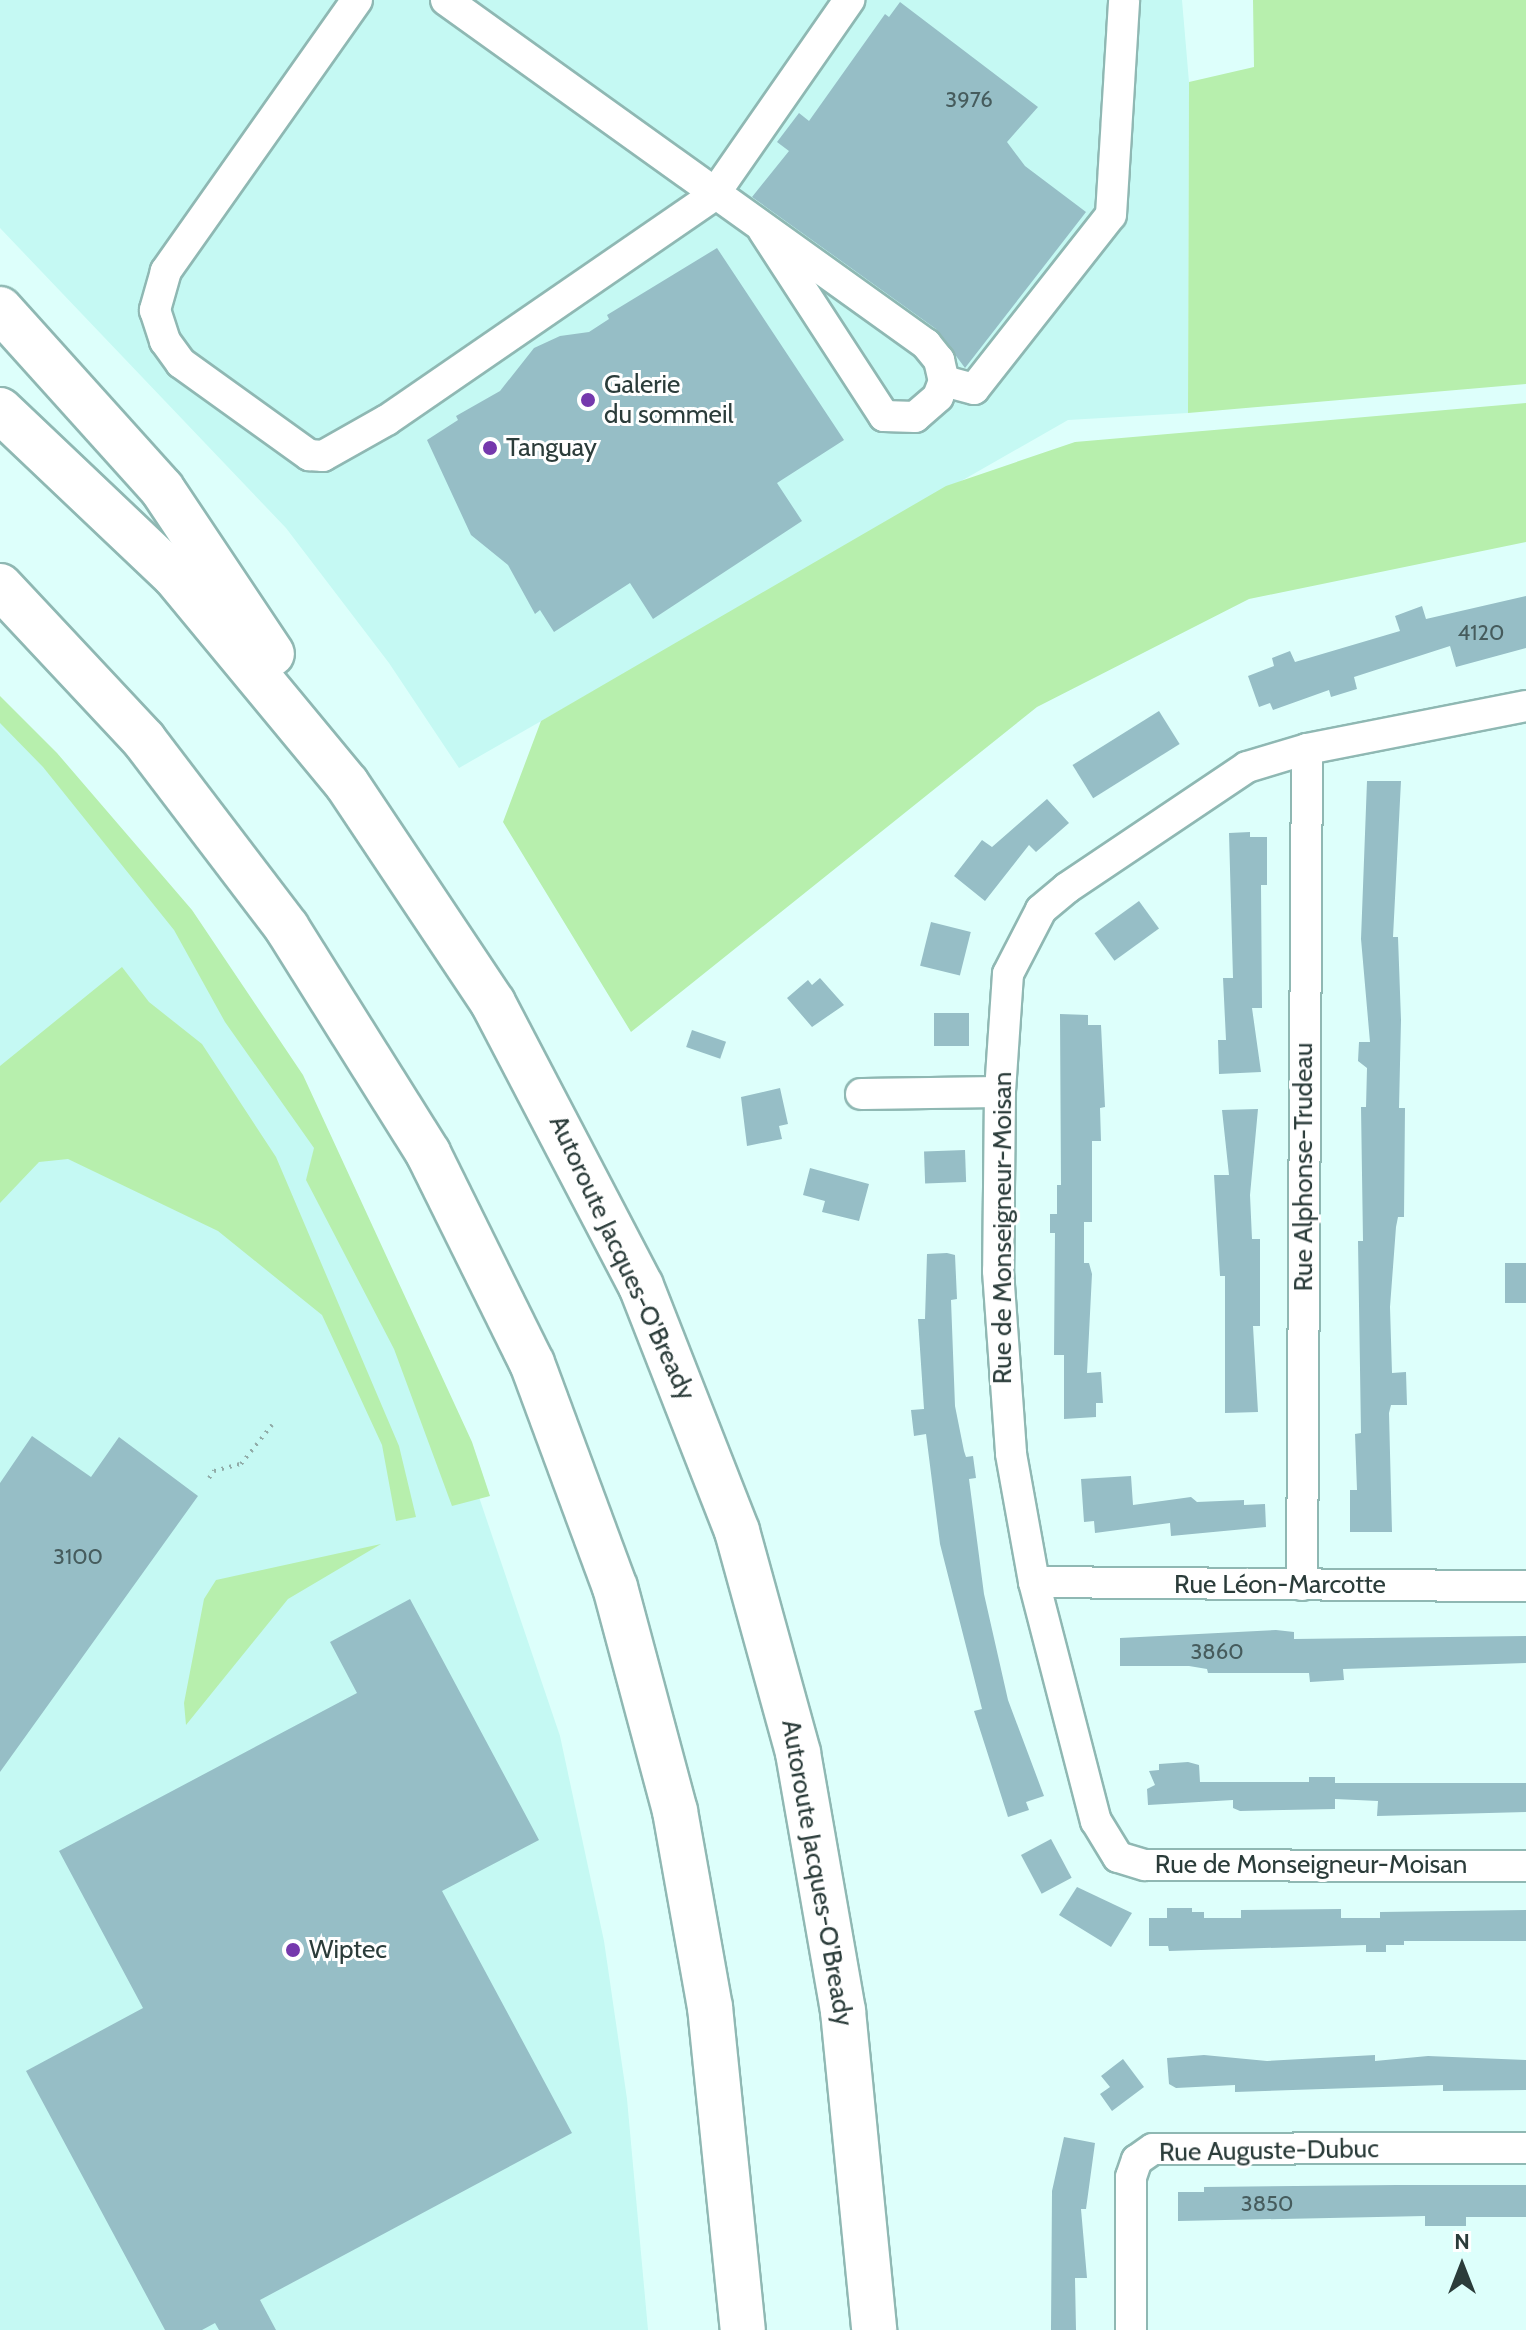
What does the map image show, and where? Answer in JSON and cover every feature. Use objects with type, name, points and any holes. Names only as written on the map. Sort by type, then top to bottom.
[{"type":"highway","points":[[0,309],[185,519],[254,624],[347,784]]},
{"type":"highway","name":"Autoroute Jacques-O'Bready","points":[[0,410],[174,575],[347,784],[463,954],[584,1170],[666,1344],[730,1509],[788,1709],[824,1882],[850,2067],[874,2330]]},
{"type":"highway","points":[[0,586],[144,740],[294,937],[423,1143],[532,1363],[615,1587],[675,1811],[710,2007],[743,2330]]},
{"type":"street","points":[[357,0],[166,271],[155,310],[165,341],[181,363],[309,455],[323,456],[387,420],[713,196],[849,0]]},
{"type":"street","points":[[446,0],[713,196],[763,230],[926,344],[939,360],[944,381],[938,397],[915,417],[884,416],[763,230]]},
{"type":"street","points":[[944,381],[974,389],[1111,215],[1124,0]]},
{"type":"street","name":"Rue de Monseigneur-Moisan","points":[[1526,706],[1307,749],[1224,779],[1041,910],[1008,974],[1000,1092],[1003,1382],[1034,1582],[1096,1821],[1118,1857],[1145,1865],[1526,1866]]},
{"type":"street","name":"Rue Alphonse-Trudeau","points":[[1302,1585],[1307,749]]},
{"type":"street","points":[[861,1094],[1000,1092]]},
{"type":"street","name":"Rue Léon-Marcotte","points":[[1034,1582],[1526,1586]]},
{"type":"street","name":"Rue Auguste-Dubuc","points":[[1131,2330],[1131,2177],[1137,2160],[1153,2149],[1526,2148]]},
{"type":"path","points":[[209,1478],[214,1471],[241,1464],[272,1425]]},
{"type":"shaded area","points":[[0,0],[1182,0],[1189,82],[1188,413],[1068,420],[459,768],[389,663],[286,528],[0,228]]},
{"type":"shaded area","points":[[0,708],[106,814],[322,1142],[461,1444],[560,1736],[604,1941],[627,2099],[648,2330],[0,2330]]},
{"type":"green space","points":[[1253,0],[1526,0],[1526,384],[1188,413],[1189,82],[1254,67]]},
{"type":"green space","points":[[1526,403],[1526,542],[1249,599],[1037,707],[631,1032],[503,822],[541,721],[946,486],[1075,442]]},
{"type":"green space","points":[[0,696],[57,753],[192,910],[303,1075],[472,1442],[490,1496],[452,1506],[394,1349],[306,1180],[314,1148],[225,1022],[174,930],[43,767],[0,723]]},
{"type":"green space","points":[[122,967],[149,1002],[202,1044],[276,1157],[399,1446],[416,1517],[396,1521],[382,1445],[322,1315],[218,1231],[68,1159],[39,1162],[0,1203],[0,1066]]},
{"type":"green space","points":[[381,1544],[288,1599],[186,1725],[184,1703],[204,1599],[216,1580]]},
{"type":"building","points":[[900,2],[1038,107],[1007,142],[1025,166],[1086,212],[965,368],[936,329],[752,197],[789,151],[777,142],[799,113],[809,121],[885,14],[889,17]]},
{"type":"building","points":[[717,248],[844,440],[777,483],[802,521],[653,619],[630,583],[554,632],[540,610],[535,614],[508,565],[471,535],[427,440],[458,420],[456,416],[500,391],[534,348],[560,336],[589,332],[609,319],[607,315]]},
{"type":"building","points":[[1526,596],[1526,648],[1456,667],[1450,646],[1354,677],[1357,689],[1331,697],[1329,690],[1273,710],[1270,703],[1259,707],[1248,676],[1274,666],[1272,658],[1290,651],[1295,662],[1400,631],[1395,616],[1422,606],[1426,619]]},
{"type":"building","points":[[1159,711],[1180,744],[1093,798],[1072,765]]},
{"type":"building","points":[[1367,781],[1401,781],[1393,937],[1398,937],[1401,1020],[1399,1108],[1405,1108],[1404,1217],[1398,1217],[1396,1227],[1390,1307],[1392,1373],[1406,1372],[1407,1405],[1391,1405],[1389,1413],[1392,1532],[1350,1532],[1350,1490],[1357,1490],[1355,1434],[1361,1433],[1358,1241],[1363,1241],[1361,1107],[1366,1107],[1367,1068],[1358,1061],[1359,1042],[1370,1042],[1361,939]]},
{"type":"building","points":[[1047,799],[1069,823],[1036,852],[1029,845],[985,901],[954,876],[982,840],[992,847]]},
{"type":"building","points":[[1250,832],[1250,837],[1267,837],[1267,885],[1261,885],[1262,1008],[1252,1008],[1261,1072],[1219,1074],[1218,1040],[1226,1040],[1223,978],[1233,978],[1229,833]]},
{"type":"building","points":[[1139,901],[1159,929],[1114,961],[1095,933]]},
{"type":"building","points":[[931,922],[971,932],[960,976],[920,966]]},
{"type":"building","points":[[820,978],[844,1005],[812,1027],[787,998],[808,980],[812,985]]},
{"type":"building","points":[[934,1013],[969,1013],[969,1046],[934,1046]]},
{"type":"building","points":[[1060,1014],[1088,1015],[1088,1025],[1101,1025],[1105,1107],[1100,1108],[1101,1141],[1092,1141],[1092,1222],[1084,1222],[1084,1263],[1089,1263],[1092,1274],[1087,1373],[1101,1372],[1103,1403],[1096,1403],[1096,1417],[1064,1419],[1064,1355],[1054,1355],[1055,1233],[1050,1233],[1050,1214],[1057,1214],[1057,1185],[1061,1185]]},
{"type":"building","points":[[692,1030],[726,1042],[720,1059],[686,1047]]},
{"type":"building","points":[[780,1088],[788,1124],[779,1126],[782,1139],[747,1146],[741,1097]]},
{"type":"building","points":[[1258,1109],[1250,1195],[1252,1239],[1260,1239],[1260,1326],[1253,1326],[1258,1412],[1225,1413],[1225,1276],[1220,1276],[1214,1175],[1229,1175],[1222,1110]]},
{"type":"building","points":[[965,1150],[966,1182],[925,1183],[924,1151]]},
{"type":"building","points":[[810,1168],[869,1184],[859,1221],[822,1212],[825,1201],[803,1195]]},
{"type":"building","points":[[927,1254],[955,1255],[957,1299],[951,1300],[955,1406],[966,1457],[973,1456],[976,1478],[969,1479],[984,1594],[1008,1700],[1044,1796],[1026,1802],[1029,1810],[1008,1817],[974,1711],[982,1709],[940,1544],[926,1434],[914,1436],[911,1410],[924,1409],[918,1319],[925,1319]]},
{"type":"building","points":[[1505,1263],[1526,1263],[1526,1303],[1505,1303]]},
{"type":"building","points":[[32,1436],[91,1477],[119,1437],[198,1496],[0,1772],[0,1483]]},
{"type":"building","points":[[1131,1476],[1133,1505],[1191,1497],[1197,1502],[1244,1500],[1244,1505],[1265,1504],[1266,1527],[1171,1536],[1170,1523],[1095,1533],[1094,1521],[1084,1522],[1081,1479]]},
{"type":"building","name":"Wiptec","points":[[410,1599],[539,1840],[442,1891],[572,2133],[260,2300],[276,2330],[219,2330],[215,2323],[202,2330],[165,2330],[26,2071],[143,2008],[59,1851],[357,1693],[330,1642]]},
{"type":"building","points":[[1276,1630],[1294,1632],[1294,1639],[1526,1636],[1526,1663],[1343,1669],[1344,1680],[1310,1682],[1309,1673],[1208,1673],[1207,1669],[1189,1666],[1120,1666],[1120,1638]]},
{"type":"building","points":[[1188,1762],[1199,1765],[1200,1782],[1309,1782],[1309,1777],[1335,1777],[1335,1783],[1526,1783],[1526,1812],[1377,1816],[1378,1801],[1335,1799],[1335,1809],[1240,1811],[1233,1808],[1233,1800],[1148,1805],[1147,1789],[1155,1785],[1149,1771],[1159,1770],[1159,1764]]},
{"type":"building","points":[[1051,1839],[1072,1878],[1042,1894],[1021,1855]]},
{"type":"building","points":[[1077,1887],[1132,1913],[1111,1947],[1059,1915]]},
{"type":"building","points":[[1167,1908],[1192,1908],[1192,1912],[1204,1912],[1204,1918],[1241,1918],[1241,1910],[1341,1909],[1341,1918],[1380,1918],[1380,1912],[1526,1910],[1526,1941],[1404,1941],[1404,1945],[1386,1945],[1386,1952],[1366,1952],[1366,1945],[1169,1951],[1168,1946],[1149,1946],[1149,1918],[1167,1918]]},
{"type":"building","points":[[1204,2055],[1267,2061],[1375,2055],[1375,2061],[1428,2056],[1526,2060],[1526,2090],[1443,2091],[1443,2085],[1235,2092],[1235,2085],[1176,2088],[1169,2084],[1167,2058]]},
{"type":"building","points":[[1123,2059],[1144,2087],[1112,2111],[1100,2094],[1110,2087],[1101,2076]]},
{"type":"building","points":[[1064,2137],[1095,2143],[1086,2209],[1081,2209],[1087,2278],[1075,2278],[1076,2330],[1051,2330],[1052,2191]]},
{"type":"building","points":[[1526,2185],[1526,2217],[1466,2217],[1466,2226],[1425,2226],[1425,2216],[1178,2221],[1178,2192],[1204,2192],[1204,2187]]},
{"type":"place","name":"Galerie du sommeil","points":[[588,400]]},
{"type":"place","name":"Tanguay","points":[[490,448]]},
{"type":"place","name":"Wiptec","points":[[293,1950]]}]
